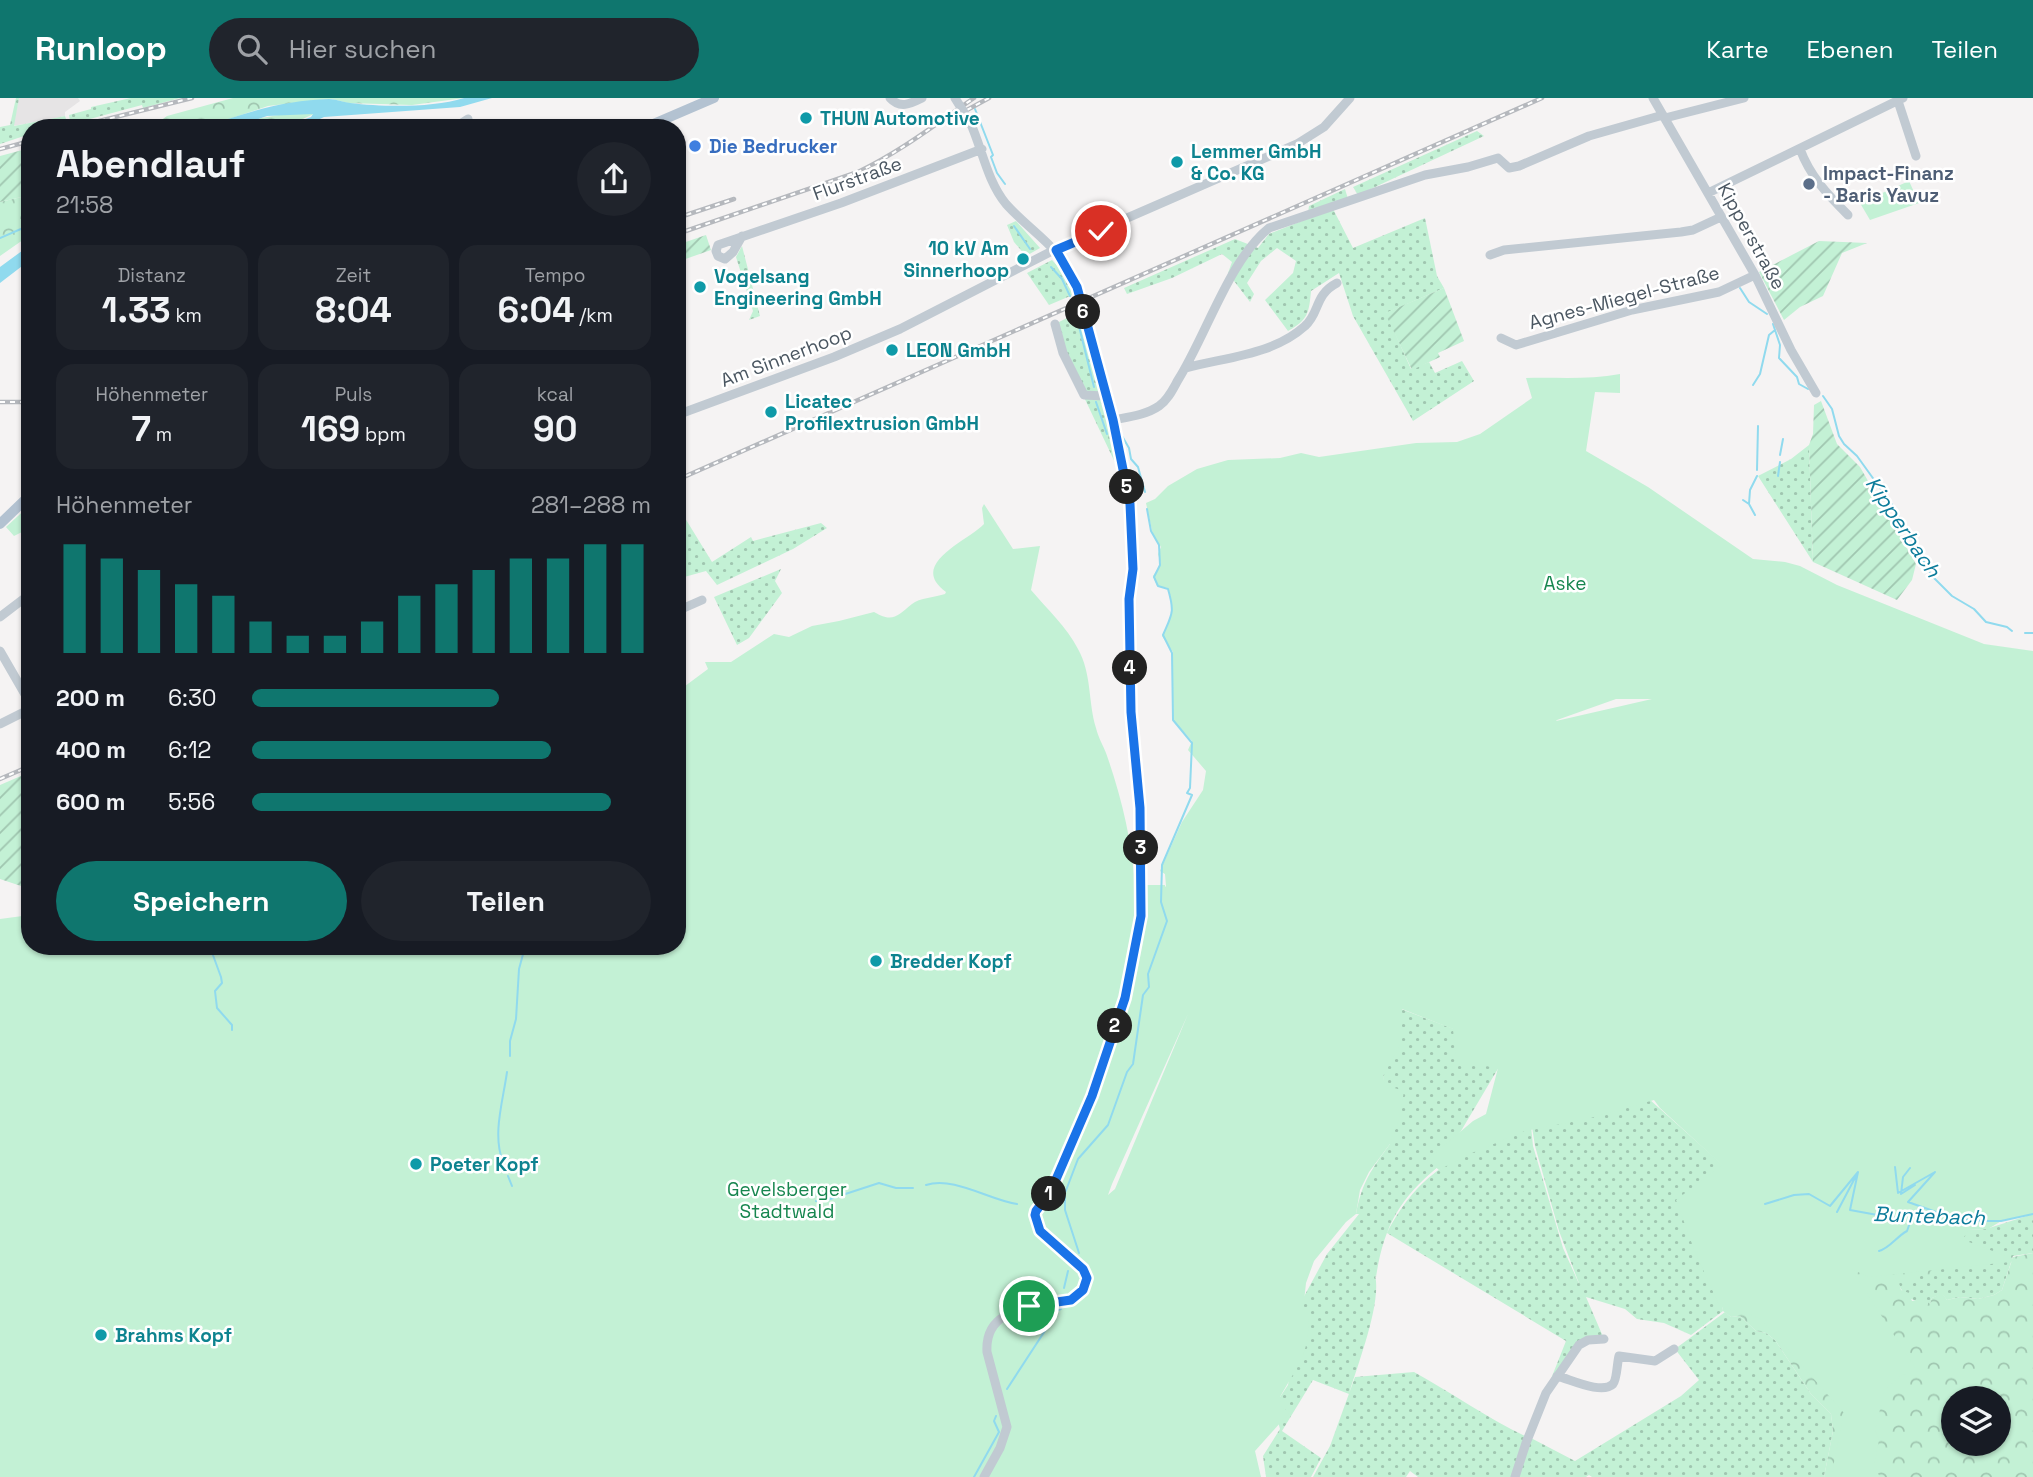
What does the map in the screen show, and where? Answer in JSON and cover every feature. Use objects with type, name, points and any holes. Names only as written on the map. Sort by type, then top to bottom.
[{"type":"main road","points":[[665,119],[714,98]]},
{"type":"main road","points":[[0,524],[21,504]]},
{"type":"street","points":[[890,98],[897,104],[904,105],[922,98]]},
{"type":"street","points":[[955,98],[970,122],[995,187],[1005,202],[1056,250],[1077,287],[1104,396],[1113,420],[1130,504],[1133,536],[1129,599],[1131,712],[1140,808],[1141,916],[1125,998],[1092,1096],[1051,1191],[1035,1215],[1040,1231],[1083,1269],[1087,1278],[1083,1290],[1071,1300],[1029,1306],[1010,1313],[999,1320],[990,1331],[986,1341],[987,1352],[1007,1427],[1000,1448],[984,1477]]},
{"type":"street","name":"Am Sinnerhoop","points":[[686,412],[834,357],[900,329],[1056,250],[1297,144],[1324,127],[1350,98]]},
{"type":"street","name":"Kipperstraße","points":[[1653,98],[1755,275],[1791,350],[1816,393]]},
{"type":"street","points":[[1113,420],[1137,415],[1161,405],[1186,368],[1227,287],[1253,243],[1269,228],[1425,175],[1498,158],[1509,168],[1519,166],[1589,136],[1744,98]]},
{"type":"street","points":[[1708,193],[1900,99],[1916,156]]},
{"type":"street","name":"Flurstraße","points":[[742,236],[853,199],[982,149]]},
{"type":"street","points":[[1800,149],[1816,182],[1848,215]]},
{"type":"street","points":[[1490,255],[1504,250],[1681,232],[1693,230],[1721,217]]},
{"type":"street","name":"Agnes-Miegel-Straße","points":[[1502,338],[1516,345],[1632,310],[1719,292],[1755,275]]},
{"type":"street","points":[[1186,368],[1272,346],[1295,335],[1309,322],[1318,301],[1328,287],[1338,283]]},
{"type":"street","points":[[1055,324],[1063,353],[1084,395],[1104,396]]},
{"type":"street","points":[[686,607],[702,600]]},
{"type":"street","points":[[0,617],[21,601]]},
{"type":"street","points":[[0,651],[21,687]]},
{"type":"street","points":[[0,724],[21,714]]},
{"type":"street","points":[[1515,1477],[1546,1394],[1557,1376],[1579,1345],[1588,1340],[1604,1339]]},
{"type":"street","points":[[1557,1376],[1592,1387],[1611,1386],[1614,1383],[1619,1356],[1655,1361],[1674,1349]]},
{"type":"shaded area","points":[[19,98],[78,98],[80,101],[65,112],[65,116],[21,119],[21,124],[13,126]]},
{"type":"green space","points":[[16,98],[19,98],[14,126],[21,125],[21,137],[0,144],[0,127],[10,125]]},
{"type":"green space","points":[[131,98],[180,98],[90,119],[70,119],[69,115]]},
{"type":"green space","points":[[233,98],[464,98],[412,105],[348,103],[332,99],[268,106],[229,119],[163,119]]},
{"type":"green space","points":[[284,114],[314,114],[302,119],[256,119]]},
{"type":"green space","points":[[1477,131],[1484,136],[1358,195],[1353,187]]},
{"type":"green space","points":[[21,150],[21,197],[0,202],[0,156]]},
{"type":"green space","points":[[1909,181],[1919,203],[1870,220],[1860,203]]},
{"type":"green space","points":[[1345,189],[1348,199],[1332,207],[1353,248],[1425,218],[1437,276],[1444,288],[1386,313],[1411,369],[1429,362],[1435,373],[1462,361],[1474,381],[1413,421],[1353,316],[1339,273],[1311,291],[1306,315],[1288,331],[1265,300],[1293,273],[1296,261],[1277,248],[1261,261],[1247,283],[1254,294],[1250,302],[1228,273],[1232,262],[1222,254],[1172,278],[1127,294],[1124,288],[1235,239],[1258,248],[1269,234],[1307,219],[1309,206]]},
{"type":"green space","points":[[21,197],[21,241],[0,256],[0,202]]},
{"type":"green space","points":[[1016,221],[1040,248],[1026,256],[1014,242],[1007,225]]},
{"type":"green space","points":[[706,235],[711,250],[686,259],[686,242]]},
{"type":"green space","points":[[1819,241],[1867,243],[1842,253],[1823,296],[1800,307],[1784,320],[1759,272]]},
{"type":"green space","points":[[742,246],[760,316],[749,320],[753,311],[736,257]]},
{"type":"green space","points":[[1052,260],[1070,280],[1075,294],[1049,305],[1027,273]]},
{"type":"green space","points":[[1444,288],[1464,341],[1438,353],[1440,357],[1412,370],[1385,313]]},
{"type":"green space","points":[[1083,310],[1120,473],[1063,353],[1055,324]]},
{"type":"green space","name":"Gevelsberger Stadtwald","points":[[1620,374],[1620,393],[1595,392],[1586,451],[1648,487],[1753,559],[1800,566],[1837,585],[1984,644],[2033,651],[2033,1214],[2003,1220],[1988,1229],[1969,1230],[1964,1237],[1969,1242],[2019,1261],[1869,1277],[1851,1269],[1918,1372],[1902,1375],[1885,1389],[1875,1430],[1879,1440],[1874,1466],[1880,1477],[1831,1477],[1844,1413],[1762,1320],[1745,1312],[1720,1307],[1695,1252],[1676,1200],[1722,1165],[1654,1100],[1587,1119],[1525,1131],[1439,1170],[1427,1160],[1473,1121],[1486,1114],[1498,1068],[1456,1061],[1453,1029],[1402,1009],[1399,1047],[1383,1076],[1385,1085],[1404,1091],[1399,1120],[1390,1144],[1369,1172],[1360,1190],[1356,1214],[1346,1222],[1314,1261],[1306,1283],[1303,1311],[1309,1314],[1305,1350],[1280,1397],[1282,1407],[1290,1412],[1255,1451],[1261,1477],[0,1477],[0,919],[21,916],[21,955],[686,955],[686,685],[708,669],[705,662],[731,662],[774,634],[789,637],[812,626],[874,612],[894,617],[915,602],[945,594],[936,582],[933,572],[944,554],[984,524],[984,504],[1013,549],[1040,546],[1031,590],[1068,633],[1082,659],[1097,731],[1125,818],[1135,885],[1165,887],[1166,886],[1165,874],[1160,871],[1182,822],[1203,790],[1206,771],[1188,750],[1192,741],[1173,720],[1173,652],[1162,636],[1172,607],[1168,588],[1157,586],[1153,576],[1161,564],[1158,554],[1161,547],[1153,535],[1146,503],[1197,469],[1228,460],[1280,458],[1301,453],[1319,457],[1416,443],[1457,442],[1480,434],[1532,398],[1526,378],[1585,378]],"holes":[[[1616,699],[1652,699],[1556,721]],[[1188,1014],[1115,1189],[1108,1195]]]},
{"type":"green space","points":[[1821,401],[1837,444],[1860,467],[1916,564],[1912,580],[1897,600],[1813,562],[1809,445],[1813,434],[1814,405]]},
{"type":"green space","points":[[1809,445],[1813,562],[1758,476],[1791,459]]},
{"type":"green space","points":[[21,513],[21,532],[14,536],[6,527]]},
{"type":"green space","points":[[686,520],[712,562],[751,537],[753,541],[821,523],[827,528],[793,549],[717,585],[706,571],[686,577]]},
{"type":"green space","points":[[781,569],[775,581],[782,593],[749,638],[737,645],[714,597]]},
{"type":"green space","points":[[21,776],[21,886],[0,879],[0,785]]},
{"type":"green space","points":[[1401,1009],[1454,1029],[1499,1067],[1461,1131],[1437,1164],[1439,1166],[1413,1190],[1389,1228],[1376,1277],[1375,1275],[1372,1318],[1349,1394],[1313,1380],[1282,1431],[1321,1458],[1311,1477],[1266,1477],[1263,1456],[1280,1429],[1280,1397],[1288,1385],[1301,1302],[1327,1254],[1359,1214],[1356,1214],[1364,1185],[1390,1144],[1383,1076]]},
{"type":"green space","points":[[1649,1099],[1762,1200],[1969,1230],[1986,1229],[2033,1214],[2033,1253],[2013,1256],[2002,1290],[1978,1299],[1960,1297],[1947,1300],[1942,1294],[1932,1298],[1930,1304],[1907,1296],[1898,1283],[1917,1268],[1933,1265],[1722,1302],[1723,1311],[1691,1335],[1664,1323],[1637,1319],[1625,1309],[1586,1297],[1604,1339],[1588,1340],[1545,1394],[1566,1341],[1387,1233],[1415,1191],[1430,1176],[1465,1154],[1531,1126],[1533,1146],[1563,1248],[1580,1286],[1559,1231],[1532,1127]]},
{"type":"green space","points":[[2033,1253],[2033,1477],[1824,1477],[1833,1431],[1831,1414],[1811,1394],[1775,1340],[1766,1333],[1756,1331],[1740,1316],[1731,1317],[1723,1311],[1722,1302],[1821,1270],[1933,1264],[1931,1275],[1923,1275],[1918,1269],[1910,1280],[1899,1283],[1901,1290],[1909,1293],[1912,1301],[1924,1299],[1930,1304],[1932,1298],[1942,1293],[1947,1300],[1960,1297],[1978,1299],[2002,1290],[2013,1257]]},
{"type":"green space","points":[[1725,1312],[1731,1317],[1740,1316],[1756,1331],[1766,1333],[1775,1340],[1811,1394],[1831,1414],[1833,1431],[1824,1477],[1516,1477],[1529,1437],[1575,1461],[1681,1396],[1699,1380],[1675,1349]]},
{"type":"green space","points":[[1414,1372],[1527,1437],[1513,1477],[1418,1477],[1410,1471],[1406,1477],[1313,1477],[1330,1446],[1355,1377]]},
{"type":"water","points":[[492,98],[460,107],[320,119],[306,119],[313,114],[227,119],[264,108],[313,100],[332,99],[392,106]]},
{"type":"water","points":[[21,252],[21,267],[0,283],[0,267]]},
{"type":"waterway","points":[[975,109],[997,173],[1005,184]]},
{"type":"waterway","points":[[1014,226],[1030,249]]},
{"type":"waterway","points":[[0,238],[21,229]]},
{"type":"waterway","points":[[1051,267],[1062,279],[1070,296]]},
{"type":"waterway","name":"Kipperbach","points":[[1740,288],[1749,302],[1767,314]]},
{"type":"waterway","points":[[1075,310],[1094,387]]},
{"type":"waterway","name":"Kipperbach","points":[[1773,324],[1780,345],[1779,358],[1797,377],[1799,384],[1808,389]]},
{"type":"waterway","points":[[1753,385],[1760,374],[1769,335],[1775,330]]},
{"type":"waterway","name":"Kipperbach","points":[[1823,396],[1832,409],[1839,436],[1893,506],[1932,576],[1952,596],[1974,609],[1986,622],[2007,627],[2012,631]]},
{"type":"waterway","points":[[1096,402],[1107,434]]},
{"type":"waterway","points":[[1757,470],[1758,426]]},
{"type":"waterway","points":[[1122,436],[1129,448],[1131,459],[1138,467],[1145,492]]},
{"type":"waterway","points":[[1780,455],[1783,439]]},
{"type":"waterway","points":[[1778,476],[1780,462]]},
{"type":"waterway","points":[[1755,515],[1749,504],[1750,490],[1757,476]]},
{"type":"waterway","points":[[1743,500],[1749,504]]},
{"type":"waterway","points":[[1079,1253],[1065,1210],[1065,1193],[1078,1159],[1108,1125],[1127,1072],[1133,1064],[1143,995],[1149,987],[1148,974],[1167,921],[1161,902],[1162,865],[1192,795],[1187,793],[1190,788],[1192,743],[1173,720],[1172,653],[1163,635],[1172,609],[1168,589],[1158,586],[1154,577],[1160,565],[1159,545],[1151,531],[1147,509]]},
{"type":"waterway","name":"Kipperbach","points":[[2025,633],[2033,633]]},
{"type":"waterway","points":[[213,955],[222,983],[215,991],[217,1008],[232,1025],[232,1030]]},
{"type":"waterway","points":[[510,1056],[523,955]]},
{"type":"waterway","points":[[503,1162],[498,1129],[507,1072]]},
{"type":"waterway","points":[[1895,1167],[1898,1193],[1935,1172],[1908,1202],[1939,1213]]},
{"type":"waterway","points":[[1910,1168],[1903,1177],[1901,1194],[1915,1185]]},
{"type":"waterway","name":"Buntebach","points":[[1765,1204],[1794,1195],[1809,1194],[1830,1206],[1858,1172],[1850,1210],[1894,1218],[1904,1214],[1912,1216],[1939,1213],[1972,1221],[2001,1221],[2033,1214]]},
{"type":"waterway","points":[[508,1176],[512,1186]]},
{"type":"waterway","points":[[1837,1212],[1856,1176]]},
{"type":"waterway","points":[[816,1201],[879,1183],[896,1188],[913,1188]]},
{"type":"waterway","points":[[926,1185],[937,1183],[960,1186],[1017,1204]]},
{"type":"waterway","points":[[1879,1251],[1907,1231],[1912,1217]]},
{"type":"waterway","points":[[1064,1288],[1068,1271]]},
{"type":"waterway","points":[[1007,1389],[1052,1320],[1052,1312],[1061,1309]]},
{"type":"waterway","points":[[974,1477],[999,1432],[994,1421],[996,1416]]},
{"type":"railway","points":[[107,119],[192,98]]},
{"type":"railway","points":[[686,231],[858,172],[903,147],[974,98]]},
{"type":"railway","points":[[967,110],[989,98]]},
{"type":"railway","points":[[686,476],[1542,98]]},
{"type":"railway","points":[[0,149],[21,143]]},
{"type":"railway","points":[[686,215],[734,199]]},
{"type":"railway","points":[[0,402],[21,402]]},
{"type":"railway","points":[[0,779],[21,770]]},
{"type":"place","name":"THUN Automotive","points":[[806,118]]},
{"type":"place","name":"Die Bedrucker","points":[[695,146]]},
{"type":"place","name":"Lemmer GmbH & Co. KG","points":[[1177,162]]},
{"type":"place","name":"Impact-Finanz - Baris Yavuz","points":[[1809,184]]},
{"type":"place","name":"10 kV Am Sinnerhoop","points":[[1023,259]]},
{"type":"place","name":"Vogelsang Engineering GmbH","points":[[700,287]]},
{"type":"place","name":"LEON GmbH","points":[[892,350]]},
{"type":"place","name":"Licatec Profilextrusion GmbH","points":[[771,412]]},
{"type":"place","name":"Bredder Kopf","points":[[876,961]]},
{"type":"place","name":"Poeter Kopf","points":[[416,1164]]},
{"type":"place","name":"Brahms Kopf","points":[[101,1335]]},
{"type":"route","points":[[1029,1306],[1071,1300],[1083,1290],[1087,1278],[1083,1269],[1040,1231],[1035,1215],[1051,1191],[1092,1096],[1125,998],[1141,916],[1140,808],[1131,712],[1129,599],[1133,536],[1130,504],[1113,420],[1104,396],[1077,287],[1056,250],[1101,231]]},
{"type":"park label","name":"Aske","points":[[1565,583]]}]
